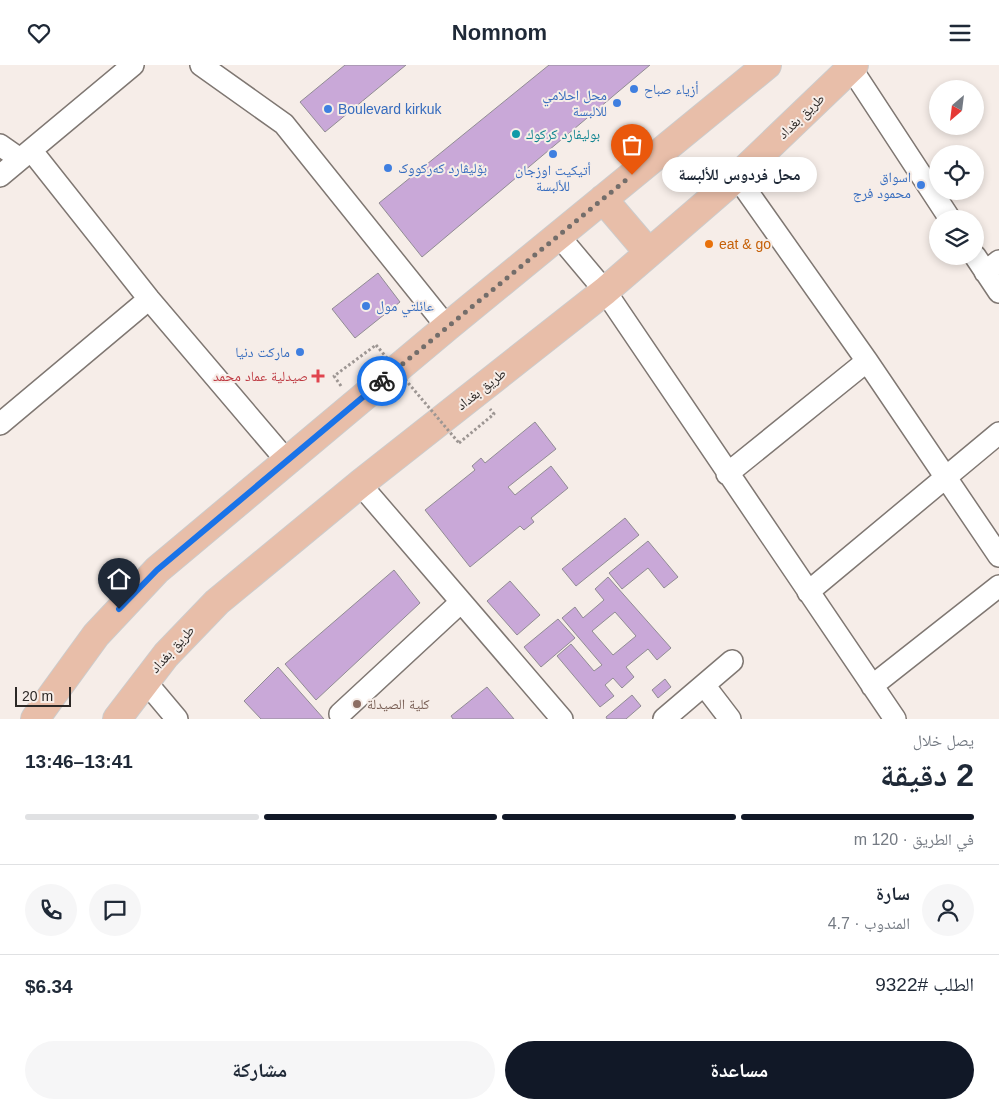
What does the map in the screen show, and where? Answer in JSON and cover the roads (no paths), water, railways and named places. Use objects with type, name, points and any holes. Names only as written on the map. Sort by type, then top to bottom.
[{"type":"main road","points":[[35,719],[96,635],[130,596],[157,570],[558,235],[767,65]]},
{"type":"main road","name":"طريق بغداد","points":[[117,719],[145,681],[188,631],[218,602],[360,484],[604,291],[737,177],[852,67]]},
{"type":"main road","points":[[603,199],[649,253]]},
{"type":"street","points":[[0,177],[133,65]]},
{"type":"street","points":[[200,65],[284,124],[447,327]]},
{"type":"street","points":[[852,67],[944,210]]},
{"type":"street","points":[[0,145],[26,154],[286,461]]},
{"type":"street","points":[[737,177],[867,361],[999,556]]},
{"type":"street","points":[[558,235],[604,291],[895,719]]},
{"type":"street","points":[[986,263],[999,292]]},
{"type":"street","points":[[0,424],[149,299]]},
{"type":"street","points":[[727,474],[867,361]]},
{"type":"street","points":[[808,592],[999,433]]},
{"type":"street","points":[[360,484],[562,719]]},
{"type":"street","points":[[872,686],[999,586]]},
{"type":"street","points":[[340,714],[461,602]]},
{"type":"street","points":[[664,719],[732,661]]},
{"type":"street","points":[[145,681],[177,719]]},
{"type":"street","points":[[704,685],[730,719]]},
{"type":"place","name":"أزياء صباح","points":[[634,89]]},
{"type":"place","name":"محل احلامي للالبسة","points":[[617,103]]},
{"type":"place","name":"Boulevard kirkuk","points":[[328,109]]},
{"type":"place","name":"بوليفارد كركوك","points":[[516,134]]},
{"type":"place","name":"أتيكيت اوزجان للألبسة","points":[[553,154]]},
{"type":"place","name":"بۆلیڤارد کەرکووک","points":[[388,168]]},
{"type":"place","name":"محل فردوس للألبسة","points":[[632,175]]},
{"type":"place","name":"اسواق محمود فرج","points":[[921,185]]},
{"type":"place","name":"eat & go","points":[[709,244]]},
{"type":"place","name":"عائلتي مول","points":[[366,306]]},
{"type":"place","name":"ماركت دنيا","points":[[300,352]]},
{"type":"place","name":"صيدلية عماد محمد","points":[[318,376]]},
{"type":"place","name":"كلية الصيدلة","points":[[357,704]]}]
